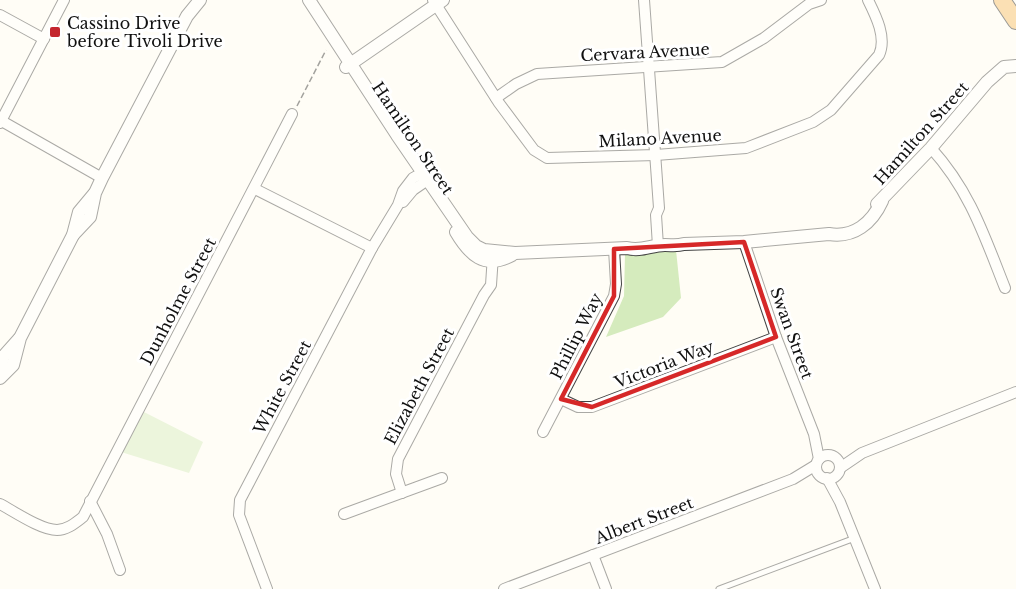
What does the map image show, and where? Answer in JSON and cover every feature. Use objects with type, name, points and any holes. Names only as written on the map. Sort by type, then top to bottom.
[{"type":"highway","points":[[1002,0],[1016,21]]},
{"type":"street","points":[[64,0],[0,121],[102,178]]},
{"type":"street","points":[[0,378],[13,365],[20,338],[73,235],[79,212],[95,194],[187,16],[200,0]]},
{"type":"street","name":"Hamilton Street","points":[[303,0],[423,177],[464,247],[474,256],[507,257],[515,253],[627,248],[637,251],[661,242],[675,247],[684,244],[744,242],[829,234],[852,226],[882,201],[987,82],[1004,68],[1016,66]]},
{"type":"street","name":"Hamilton Street","points":[[309,0],[315,15]]},
{"type":"street","points":[[644,0],[656,155],[658,208],[656,215],[661,242]]},
{"type":"street","name":"Cervara Avenue","points":[[496,98],[516,84],[537,74],[722,62],[764,38],[809,4],[821,0]]},
{"type":"street","name":"Milano Avenue","points":[[437,2],[496,98],[534,150],[547,158],[656,155],[746,148],[813,122],[831,110],[873,62],[883,47],[882,36],[868,0]]},
{"type":"street","points":[[348,65],[437,2]]},
{"type":"street","points":[[0,15],[44,39]]},
{"type":"street","name":"Hamilton Street","points":[[984,88],[1005,75],[1016,76]]},
{"type":"street","name":"Dunholme Street","points":[[0,504],[43,526],[57,530],[68,528],[83,517],[292,114]]},
{"type":"street","points":[[931,148],[972,205],[1005,288]]},
{"type":"street","name":"White Street","points":[[267,589],[239,515],[240,500],[372,248],[398,205],[404,202],[423,177]]},
{"type":"street","points":[[255,189],[372,248]]},
{"type":"street","name":"Swan Street","points":[[744,242],[776,337],[875,589]]},
{"type":"street","name":"Phillip Way","points":[[543,432],[614,296],[614,249]]},
{"type":"street","name":"Elizabeth Street","points":[[402,493],[396,474],[398,459],[491,285],[490,256]]},
{"type":"street","name":"Victoria Way","points":[[561,399],[578,407],[592,407],[776,337]]},
{"type":"street","points":[[0,370],[3,357],[20,338]]},
{"type":"street","name":"Albert Street","points":[[504,589],[828,467],[1016,392]]},
{"type":"street","points":[[344,514],[442,478]]},
{"type":"street","points":[[90,501],[107,534],[120,570]]},
{"type":"street","points":[[593,555],[606,589]]},
{"type":"lane","points":[[719,589],[855,538]]},
{"type":"path","points":[[292,114],[326,50]]},
{"type":"highlighted area","points":[[744,242],[776,337],[592,407],[561,399],[614,296],[614,249]]},
{"type":"green space","points":[[676,250],[681,298],[663,317],[606,337],[624,296],[625,254]]},
{"type":"green space","points":[[142,411],[203,442],[189,473],[121,452]]},
{"type":"place","name":"Cassino Drive before Tivoli Drive","points":[[55,32]]}]
